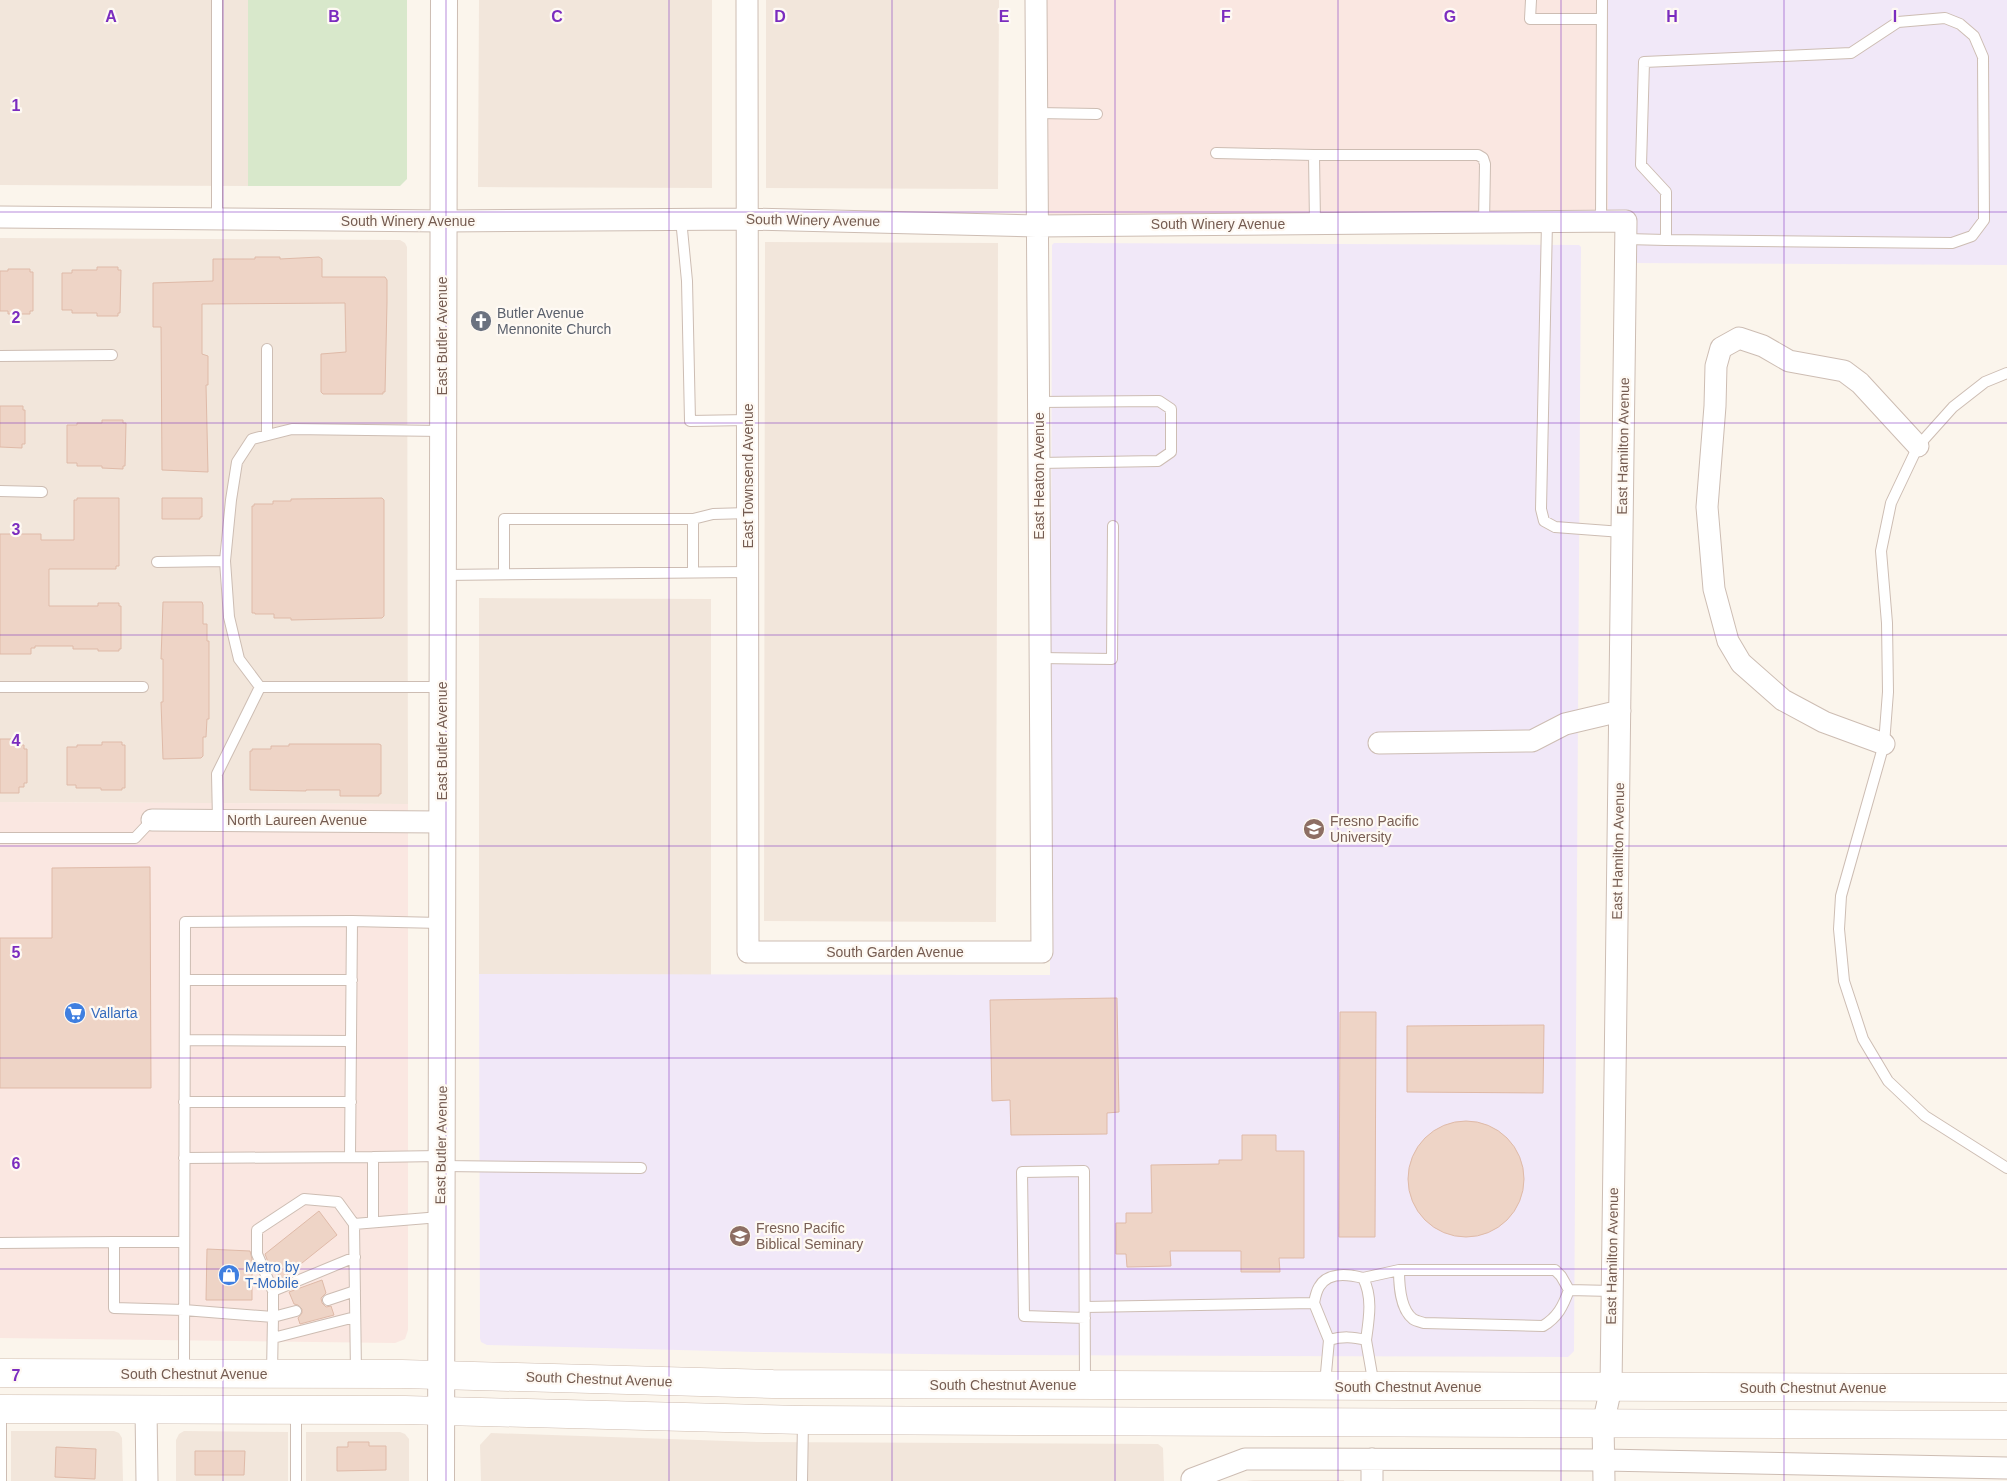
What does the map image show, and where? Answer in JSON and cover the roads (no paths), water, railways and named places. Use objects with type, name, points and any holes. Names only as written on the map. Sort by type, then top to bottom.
[{"type":"main road","name":"South Chestnut Avenue","points":[[0,1373],[441,1375],[773,1384],[2007,1388]]},
{"type":"main road","points":[[1,1409],[441,1410],[803,1420],[2007,1425]]},
{"type":"street","name":"East Butler Avenue","points":[[441,1481],[440,1217],[444,0]]},
{"type":"street","name":"East Townsend Avenue","points":[[747,0],[748,952]]},
{"type":"street","name":"East Heaton Avenue","points":[[1036,0],[1042,952]]},
{"type":"street","name":"South Winery Avenue","points":[[0,217],[443,221],[748,219],[1037,226],[1601,221],[1626,230]]},
{"type":"street","name":"East Hamilton Avenue","points":[[1604,1481],[1603,1424],[1610,1388],[1612,1291],[1626,230]]},
{"type":"street","points":[[1884,744],[1824,722],[1783,700],[1741,663],[1728,641],[1714,590],[1707,507],[1715,406],[1716,366],[1721,348],[1740,338],[1762,346],[1789,361],[1844,372],[1860,383],[1918,446]]},
{"type":"street","points":[[1379,743],[1532,741],[1565,724],[1620,711]]},
{"type":"street","name":"North Laureen Avenue","points":[[152,820],[442,822]]},
{"type":"street","name":"South Garden Avenue","points":[[748,952],[1042,952]]},
{"type":"street","points":[[146,1409],[147,1481]]},
{"type":"street","points":[[1192,1479],[1245,1459],[1604,1460],[1835,1473],[2007,1468]]},
{"type":"street","points":[[1372,1459],[1372,1481]]},
{"type":"lane","points":[[217,219],[218,0]]},
{"type":"lane","points":[[1531,0],[1530,19],[1602,19]]},
{"type":"lane","points":[[1601,221],[1602,0]]},
{"type":"lane","points":[[1626,230],[1666,240],[1952,243],[1972,236],[1984,220],[1983,57],[1974,36],[1960,24],[1944,18],[1898,22],[1851,53],[1644,62],[1641,165],[1666,192],[1666,240]]},
{"type":"lane","points":[[1037,113],[1097,114]]},
{"type":"lane","points":[[1216,154],[1478,155],[1483,158],[1485,164],[1484,223]]},
{"type":"lane","points":[[1314,155],[1315,223]]},
{"type":"lane","points":[[681,219],[687,281],[690,421],[748,420]]},
{"type":"lane","points":[[1547,222],[1541,509],[1544,521],[1555,527],[1622,532]]},
{"type":"lane","points":[[268,350],[268,435]]},
{"type":"lane","points":[[0,356],[112,355]]},
{"type":"lane","points":[[2007,373],[1985,382],[1953,407],[1918,446],[1891,503],[1881,552],[1887,623],[1888,692],[1884,744],[1841,896],[1839,928],[1844,981],[1863,1039],[1888,1081],[1925,1116],[2007,1168]]},
{"type":"lane","points":[[1038,402],[1159,401],[1171,410],[1171,452],[1158,461],[1039,463]]},
{"type":"lane","points":[[260,687],[238,659],[229,617],[225,561],[237,462],[252,439],[292,429],[442,431]]},
{"type":"lane","points":[[0,491],[42,492]]},
{"type":"lane","points":[[504,574],[504,519],[693,519],[713,514],[748,513]]},
{"type":"lane","points":[[693,519],[693,572]]},
{"type":"lane","points":[[1040,658],[1112,659],[1112,526]]},
{"type":"lane","points":[[157,562],[225,561]]},
{"type":"lane","points":[[442,575],[748,572]]},
{"type":"lane","points":[[260,687],[442,687]]},
{"type":"lane","points":[[218,820],[217,774],[260,687]]},
{"type":"lane","points":[[0,688],[143,688]]},
{"type":"lane","points":[[0,838],[135,838],[152,820]]},
{"type":"lane","points":[[184,1374],[185,922],[352,921],[442,923]]},
{"type":"lane","points":[[350,1156],[352,921]]},
{"type":"lane","points":[[185,980],[352,980]]},
{"type":"lane","points":[[185,1040],[352,1041]]},
{"type":"lane","points":[[184,1102],[351,1102]]},
{"type":"lane","points":[[184,1158],[350,1156],[641,1168]]},
{"type":"lane","points":[[373,1157],[373,1221]]},
{"type":"lane","points":[[1086,1386],[1085,1312],[1084,1171],[1022,1172],[1024,1316],[1085,1312],[1314,1303]]},
{"type":"lane","points":[[272,1374],[273,1291],[257,1254],[257,1230],[304,1199],[338,1202],[354,1224],[356,1374]]},
{"type":"lane","points":[[354,1224],[440,1217]]},
{"type":"lane","points":[[114,1242],[114,1308],[184,1310],[273,1317],[296,1311]]},
{"type":"lane","points":[[0,1243],[184,1242]]},
{"type":"lane","points":[[273,1291],[355,1257]]},
{"type":"lane","points":[[1325,1387],[1329,1340],[1314,1303],[1319,1286],[1330,1277],[1348,1274],[1362,1278],[1399,1270],[1554,1270],[1561,1276],[1569,1290],[1562,1310],[1553,1320],[1543,1326],[1424,1323],[1414,1320],[1406,1310],[1400,1289],[1399,1270]]},
{"type":"lane","points":[[1362,1278],[1368,1288],[1369,1314],[1366,1340],[1374,1387]]},
{"type":"lane","points":[[1569,1290],[1612,1291]]},
{"type":"lane","points":[[328,1300],[355,1291]]},
{"type":"lane","points":[[273,1338],[355,1317]]},
{"type":"lane","points":[[1329,1340],[1339,1337],[1354,1337],[1366,1340]]},
{"type":"lane","points":[[1,1409],[1,1481]]},
{"type":"lane","points":[[296,1409],[296,1481]]},
{"type":"lane","points":[[802,1481],[803,1420]]},
{"type":"place","name":"Butler Avenue Mennonite Church","points":[[481,321]]},
{"type":"place","name":"Fresno Pacific University","points":[[1314,829]]},
{"type":"place","name":"Vallarta","points":[[75,1013]]},
{"type":"place","name":"Fresno Pacific Biblical Seminary","points":[[740,1236]]},
{"type":"place","name":"Metro by T-Mobile","points":[[229,1275]]}]
